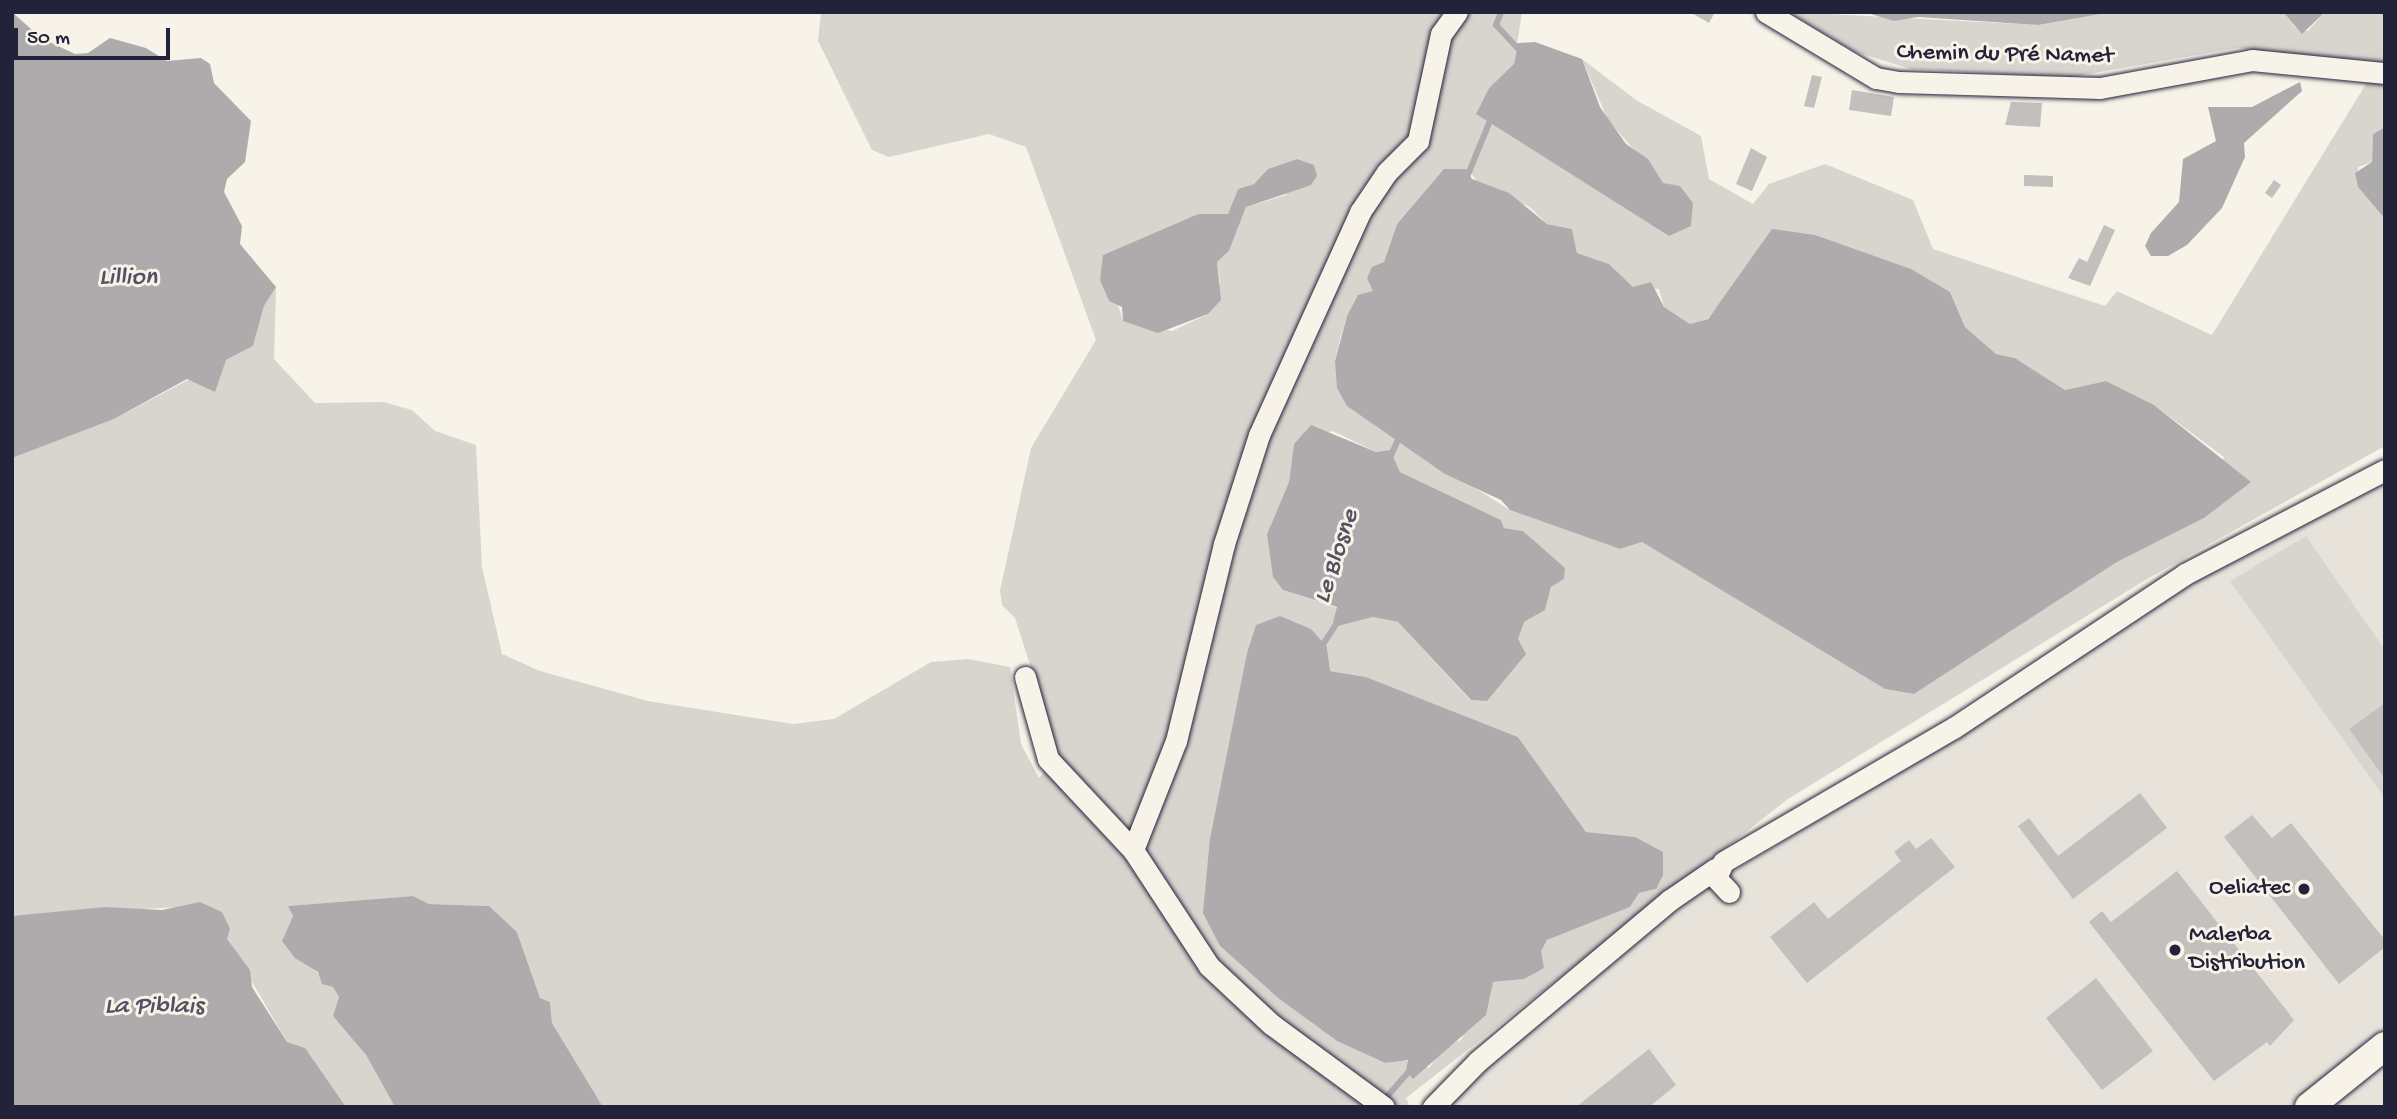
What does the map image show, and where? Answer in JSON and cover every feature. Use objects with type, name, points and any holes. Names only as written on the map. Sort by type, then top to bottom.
[{"type":"main road","points":[[2309,1107],[2385,1046]]},
{"type":"street","points":[[1133,850],[1176,741],[1224,544],[1259,435],[1360,212],[1387,172],[1418,141],[1441,34],[1457,12]]},
{"type":"street","name":"Chemin du Pré Namet","points":[[1766,12],[1876,78],[1899,82],[2100,88],[2252,60],[2385,72]]},
{"type":"street","points":[[1433,1107],[1478,1061],[1670,900],[1715,870],[1955,727],[2185,574],[2385,470]]},
{"type":"street","points":[[1025,677],[1048,760],[1133,850],[1228,986],[1271,1024],[1359,1085],[1384,1107]]},
{"type":"street","points":[[1715,870],[1729,892]]},
{"type":"shaded area","points":[[821,12],[1522,12],[1514,65],[1489,88],[1476,114],[1663,183],[1608,120],[1582,59],[1636,100],[1701,136],[1709,179],[1753,204],[1769,184],[1825,164],[1913,200],[1933,249],[2105,306],[2117,291],[2212,335],[2377,66],[2237,48],[2071,77],[1911,69],[1853,51],[1789,12],[2038,25],[2112,12],[2283,12],[2296,28],[2308,31],[2325,12],[2385,12],[2385,127],[2373,134],[2372,162],[2358,167],[2358,187],[2385,219],[2385,446],[2147,579],[1788,799],[1406,1098],[1410,1107],[603,1107],[552,1023],[550,1002],[540,998],[517,932],[489,906],[429,904],[413,896],[289,906],[293,916],[282,941],[333,987],[339,997],[334,1016],[366,1055],[395,1107],[346,1107],[318,1067],[287,1042],[227,939],[180,907],[12,916],[12,458],[114,419],[253,346],[264,306],[276,287],[274,359],[315,403],[383,402],[412,410],[435,431],[476,445],[482,567],[502,654],[540,671],[648,701],[793,724],[834,719],[931,662],[968,659],[1010,667],[1021,744],[1039,778],[1059,755],[1015,618],[1002,605],[1000,591],[1031,448],[1096,340],[1026,147],[989,134],[889,157],[872,150],[818,41]],"holes":[[[1297,159],[1286,195],[1246,207],[1229,251],[1217,262],[1220,282],[1208,314],[1172,331],[1123,321],[1103,255],[1198,214],[1228,214],[1238,189],[1254,184],[1268,169]],[[1444,170],[1471,173],[1478,183],[1530,207],[1547,224],[1572,229],[1577,253],[1609,264],[1633,287],[1659,289],[1664,307],[1690,324],[1707,319],[1740,278],[1950,292],[1965,327],[1996,354],[2015,358],[2065,390],[2106,381],[2154,405],[2224,457],[2204,518],[2117,562],[1914,694],[1885,689],[1642,542],[1620,549],[1510,510],[1381,429],[1335,361],[1347,316],[1374,291],[1367,278],[1372,268],[1384,262],[1397,224]],[[1333,431],[1376,452],[1390,450],[1400,472],[1501,520],[1504,528],[1523,531],[1564,579],[1551,587],[1545,610],[1524,622],[1487,701],[1470,700],[1398,622],[1373,617],[1338,626],[1334,621],[1337,608],[1283,590],[1267,534],[1289,482],[1294,444]],[[1327,647],[1330,671],[1366,677],[1518,737],[1586,832],[1635,837],[1656,889],[1639,893],[1630,907],[1547,940],[1524,979],[1493,982],[1461,1040],[1446,1045],[1429,1068],[1401,1059],[1385,1063],[1337,1041],[1278,998],[1220,946],[1210,838],[1247,654]]]},
{"type":"shaded area","points":[[2385,481],[2385,1107],[1435,1107],[1675,907],[1910,765],[2186,581]]},
{"type":"shaded area","points":[[2306,536],[2385,650],[2385,703],[2349,729],[2385,779],[2385,798],[2230,581]]},
{"type":"water","name":"Lillion","points":[[12,12],[41,38],[75,54],[88,53],[110,38],[146,48],[167,61],[201,58],[210,64],[214,83],[251,121],[245,162],[227,179],[224,192],[242,226],[240,244],[276,287],[264,306],[253,346],[226,360],[215,392],[187,379],[114,419],[12,458]]},
{"type":"water","points":[[1864,12],[2112,12],[2038,25],[1918,17],[1894,21]]},
{"type":"water","points":[[2283,12],[2325,12],[2302,34]]},
{"type":"water","points":[[1535,42],[1582,59],[1600,107],[1626,144],[1648,159],[1663,183],[1680,186],[1693,203],[1691,226],[1669,236],[1476,114],[1489,88],[1514,64],[1518,43]]},
{"type":"water","points":[[2300,82],[2302,91],[2244,143],[2245,157],[2222,208],[2187,245],[2168,256],[2151,256],[2145,246],[2151,233],[2179,202],[2183,159],[2216,141],[2208,107],[2252,107]]},
{"type":"water","points":[[2385,127],[2385,219],[2358,187],[2355,173],[2372,162],[2373,134]]},
{"type":"water","points":[[1297,159],[1314,165],[1317,176],[1311,185],[1246,207],[1229,251],[1217,262],[1221,300],[1208,314],[1158,333],[1123,321],[1122,307],[1109,301],[1100,280],[1103,255],[1198,214],[1228,214],[1238,189],[1254,184],[1268,169]]},
{"type":"water","points":[[1444,169],[1466,169],[1472,179],[1509,193],[1547,224],[1572,229],[1577,253],[1609,264],[1633,287],[1651,282],[1664,307],[1690,324],[1708,319],[1772,229],[1815,235],[1911,269],[1950,292],[1965,327],[1996,354],[2015,358],[2065,390],[2106,381],[2154,405],[2251,482],[2204,518],[2117,562],[1914,694],[1885,689],[1642,542],[1620,549],[1510,510],[1501,500],[1445,474],[1347,406],[1337,388],[1335,361],[1347,316],[1358,295],[1373,291],[1367,278],[1372,267],[1384,262],[1397,224]]},
{"type":"water","points":[[1311,425],[1376,452],[1390,450],[1400,472],[1501,520],[1504,528],[1523,531],[1565,568],[1564,579],[1551,587],[1545,610],[1524,622],[1518,639],[1526,654],[1487,701],[1471,700],[1398,622],[1373,617],[1338,626],[1333,622],[1337,607],[1283,590],[1273,577],[1267,534],[1289,482],[1294,444]]},
{"type":"water","points":[[1280,616],[1311,629],[1327,647],[1330,671],[1366,677],[1518,737],[1586,832],[1635,837],[1663,852],[1663,875],[1656,889],[1639,893],[1630,907],[1547,940],[1541,951],[1544,968],[1524,979],[1493,982],[1486,1015],[1413,1079],[1406,1071],[1408,1060],[1385,1063],[1337,1041],[1278,998],[1220,946],[1203,913],[1210,838],[1247,653],[1256,625]]},
{"type":"water","points":[[413,896],[429,904],[489,906],[517,932],[540,998],[550,1002],[552,1023],[603,1107],[395,1107],[366,1055],[333,1016],[339,997],[333,987],[322,984],[318,972],[295,958],[282,941],[293,916],[288,906]]},
{"type":"water","name":"La Piblais","points":[[200,902],[222,912],[230,929],[227,939],[250,970],[252,987],[287,1042],[305,1048],[346,1107],[12,1107],[12,916],[105,907],[162,910]]},
{"type":"building","points":[[1690,12],[1715,12],[1709,23]]},
{"type":"building","points":[[1812,75],[1822,77],[1814,108],[1804,106]]},
{"type":"building","points":[[1852,90],[1894,97],[1891,116],[1849,110]]},
{"type":"building","points":[[2011,102],[2042,103],[2040,127],[2005,125]]},
{"type":"building","points":[[1751,148],[1767,157],[1752,191],[1736,184]]},
{"type":"building","points":[[2024,175],[2053,176],[2053,187],[2024,186]]},
{"type":"building","points":[[2274,180],[2281,185],[2272,198],[2265,193]]},
{"type":"building","points":[[2104,225],[2115,230],[2090,286],[2068,278],[2079,258],[2087,262]]},
{"type":"building","points":[[2385,703],[2385,779],[2349,729]]},
{"type":"building","points":[[2140,793],[2167,828],[2073,899],[2018,826],[2029,818],[2058,856]]},
{"type":"building","name":"Oeliatec","points":[[2252,815],[2272,838],[2291,823],[2385,940],[2385,947],[2339,984],[2224,837]]},
{"type":"building","points":[[1931,838],[1955,867],[1807,983],[1770,937],[1814,902],[1828,919],[1901,861],[1894,852],[1909,840],[1916,849]]},
{"type":"building","name":"Malerba Distribution","points":[[2177,871],[2294,1020],[2270,1046],[2267,1042],[2214,1081],[2089,922],[2102,911],[2111,922]]},
{"type":"building","points":[[2096,978],[2153,1051],[2102,1090],[2046,1018]]},
{"type":"building","points":[[1649,1049],[1676,1085],[1649,1107],[1576,1107]]},
{"type":"waterway","name":"Le Blosne","points":[[1501,12],[1496,25],[1521,52]]},
{"type":"waterway","name":"Le Blosne","points":[[1467,177],[1492,116]]},
{"type":"waterway","name":"Le Blosne","points":[[1389,460],[1400,435]]},
{"type":"waterway","name":"Le Blosne","points":[[1320,649],[1341,617]]},
{"type":"waterway","name":"Le Blosne","points":[[1383,1101],[1412,1068]]},
{"type":"place","name":"Oeliatec","points":[[2304,889]]},
{"type":"place","name":"Malerba Distribution","points":[[2175,950]]}]
